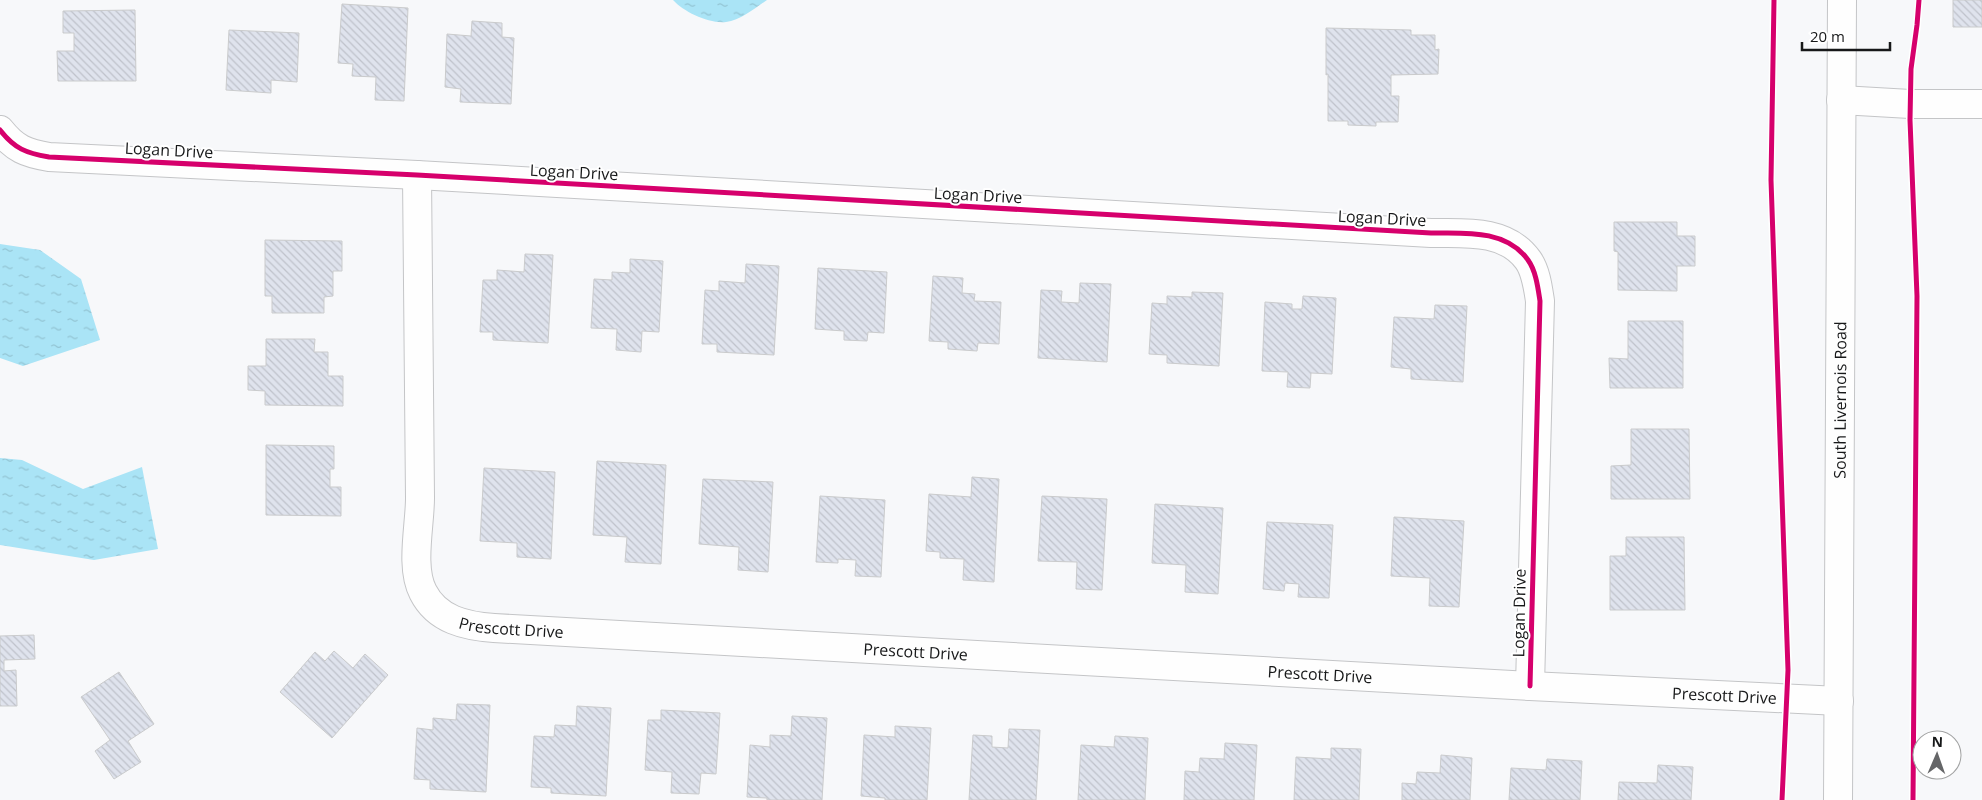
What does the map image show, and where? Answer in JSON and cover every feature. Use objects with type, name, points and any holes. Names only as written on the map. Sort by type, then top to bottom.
[{"type":"street","name":"South Livernois Road","points":[[1838,800],[1842,0]]},
{"type":"street","points":[[1841,100],[1910,104],[1982,104]]},
{"type":"street","name":"Logan Drive","points":[[0,130],[14,146],[29,154],[48,157],[417,175],[1431,233],[1477,234],[1502,239],[1518,250],[1529,261],[1537,282],[1540,301],[1530,686]]},
{"type":"street","name":"Prescott Drive","points":[[417,175],[420,509],[417,573],[423,592],[434,607],[451,620],[470,626],[494,628],[1530,686],[1839,700]]},
{"type":"water","points":[[673,0],[767,0],[737,19],[719,22],[697,16]]},
{"type":"water","points":[[0,244],[40,250],[81,279],[100,340],[23,366],[0,358]]},
{"type":"water","points":[[0,458],[22,460],[83,489],[142,467],[158,549],[94,560],[0,545]]},
{"type":"building","points":[[1953,0],[1982,0],[1982,27],[1953,27]]},
{"type":"building","points":[[342,4],[408,8],[404,101],[375,100],[376,77],[352,76],[353,64],[338,63]]},
{"type":"building","points":[[135,10],[136,81],[58,81],[57,51],[74,51],[74,33],[63,33],[63,11]]},
{"type":"building","points":[[472,21],[502,23],[502,37],[514,38],[511,104],[460,102],[461,89],[445,87],[447,34],[471,36]]},
{"type":"building","points":[[1326,28],[1411,30],[1411,35],[1435,35],[1435,50],[1439,49],[1438,74],[1391,75],[1391,96],[1399,96],[1398,122],[1376,122],[1376,126],[1348,125],[1348,121],[1328,121]]},
{"type":"building","points":[[229,30],[299,33],[297,82],[271,80],[271,93],[226,90]]},
{"type":"building","points":[[1614,222],[1677,222],[1677,236],[1695,236],[1695,266],[1677,266],[1677,291],[1618,290],[1618,252],[1614,251]]},
{"type":"building","points":[[265,240],[342,241],[342,271],[333,271],[333,296],[324,297],[324,313],[272,313],[272,296],[265,296]]},
{"type":"building","points":[[525,254],[553,255],[548,343],[493,340],[493,332],[480,332],[483,280],[497,280],[497,270],[524,272]]},
{"type":"building","points":[[630,259],[663,261],[659,332],[642,331],[641,352],[616,350],[617,329],[591,328],[594,279],[612,280],[612,272],[630,273]]},
{"type":"building","points":[[746,264],[779,266],[774,355],[717,352],[717,344],[702,344],[705,290],[719,291],[719,281],[745,283]]},
{"type":"building","points":[[818,268],[887,272],[884,333],[868,332],[867,341],[844,340],[844,331],[815,329]]},
{"type":"building","points":[[933,276],[963,278],[962,293],[975,294],[974,301],[1001,302],[999,344],[978,343],[977,351],[948,349],[948,342],[929,341]]},
{"type":"building","points":[[1080,283],[1111,284],[1107,362],[1038,358],[1041,290],[1062,291],[1061,302],[1079,303]]},
{"type":"building","points":[[1192,292],[1223,293],[1219,366],[1167,363],[1167,355],[1149,354],[1152,303],[1167,304],[1167,296],[1192,297]]},
{"type":"building","points":[[1303,296],[1336,298],[1332,374],[1311,373],[1310,388],[1287,387],[1288,372],[1262,371],[1265,302],[1292,304],[1292,309],[1302,309]]},
{"type":"building","points":[[1435,305],[1467,306],[1463,382],[1411,379],[1411,369],[1391,367],[1394,317],[1434,319]]},
{"type":"building","points":[[1628,321],[1683,321],[1683,388],[1610,388],[1609,358],[1628,359]]},
{"type":"building","points":[[266,339],[315,339],[314,352],[328,352],[328,376],[343,376],[343,406],[265,405],[265,391],[248,390],[248,366],[266,366]]},
{"type":"building","points":[[1631,429],[1689,429],[1690,499],[1611,499],[1611,466],[1631,465]]},
{"type":"building","points":[[266,445],[334,446],[334,469],[330,469],[330,487],[341,487],[341,516],[266,515]]},
{"type":"building","points":[[597,461],[666,465],[661,564],[625,562],[627,537],[593,535]]},
{"type":"building","points":[[484,468],[555,472],[551,559],[517,557],[517,543],[480,541]]},
{"type":"building","points":[[972,477],[999,479],[994,582],[963,580],[964,559],[940,558],[940,552],[926,551],[929,494],[971,497]]},
{"type":"building","points":[[703,479],[773,482],[768,572],[738,570],[739,547],[699,544]]},
{"type":"building","points":[[820,496],[885,500],[881,577],[855,576],[856,560],[838,559],[838,563],[816,562]]},
{"type":"building","points":[[1042,496],[1107,499],[1102,590],[1076,589],[1077,562],[1038,561]]},
{"type":"building","points":[[1155,504],[1223,508],[1218,594],[1185,592],[1186,565],[1152,563]]},
{"type":"building","points":[[1394,517],[1464,521],[1459,607],[1429,606],[1430,578],[1391,576]]},
{"type":"building","points":[[1267,522],[1333,525],[1329,598],[1298,597],[1299,584],[1285,583],[1284,591],[1263,589]]},
{"type":"building","points":[[1626,537],[1684,537],[1685,610],[1610,610],[1610,556],[1626,556]]},
{"type":"building","points":[[34,635],[35,659],[4,660],[4,671],[16,670],[17,706],[0,706],[0,636]]},
{"type":"building","points":[[334,651],[353,668],[365,654],[388,675],[332,738],[280,692],[315,652],[325,661]]},
{"type":"building","points":[[119,672],[154,724],[128,741],[141,762],[114,779],[95,751],[110,740],[81,697]]},
{"type":"building","points":[[457,704],[490,705],[486,792],[430,789],[430,780],[414,779],[417,728],[433,730],[433,718],[456,720]]},
{"type":"building","points":[[577,706],[611,708],[606,796],[551,793],[551,788],[531,787],[534,736],[554,737],[555,725],[576,726]]},
{"type":"building","points":[[661,710],[720,713],[716,774],[701,773],[699,794],[671,793],[672,772],[645,770],[648,720],[661,720]]},
{"type":"building","points":[[792,716],[827,718],[822,800],[767,800],[767,798],[747,797],[750,745],[770,747],[770,735],[791,736]]},
{"type":"building","points":[[895,726],[931,728],[927,800],[885,800],[885,798],[861,796],[864,735],[895,737]]},
{"type":"building","points":[[1009,729],[1040,730],[1036,800],[969,800],[973,735],[992,736],[992,747],[1008,748]]},
{"type":"building","points":[[1115,736],[1148,738],[1145,800],[1078,800],[1081,745],[1114,747]]},
{"type":"building","points":[[1225,743],[1257,745],[1254,800],[1184,800],[1185,771],[1199,772],[1200,758],[1224,759]]},
{"type":"building","points":[[1331,748],[1361,749],[1359,800],[1294,800],[1296,757],[1331,759]]},
{"type":"building","points":[[1441,755],[1472,758],[1470,800],[1402,800],[1402,783],[1416,784],[1417,772],[1440,773]]},
{"type":"building","points":[[1547,759],[1582,761],[1580,800],[1509,800],[1511,768],[1546,770]]},
{"type":"building","points":[[1658,765],[1693,767],[1691,800],[1618,800],[1619,782],[1657,783]]},
{"type":"cycle path","points":[[1774,0],[1771,180],[1788,670],[1782,800]]},
{"type":"cycle path","points":[[1913,800],[1917,296],[1910,120],[1911,69],[1919,0]]},
{"type":"cycle path","points":[[0,130],[16,146],[34,154],[49,157],[417,175],[1431,233],[1470,233],[1496,238],[1519,250],[1531,264],[1535,274],[1540,301],[1530,686]]}]
